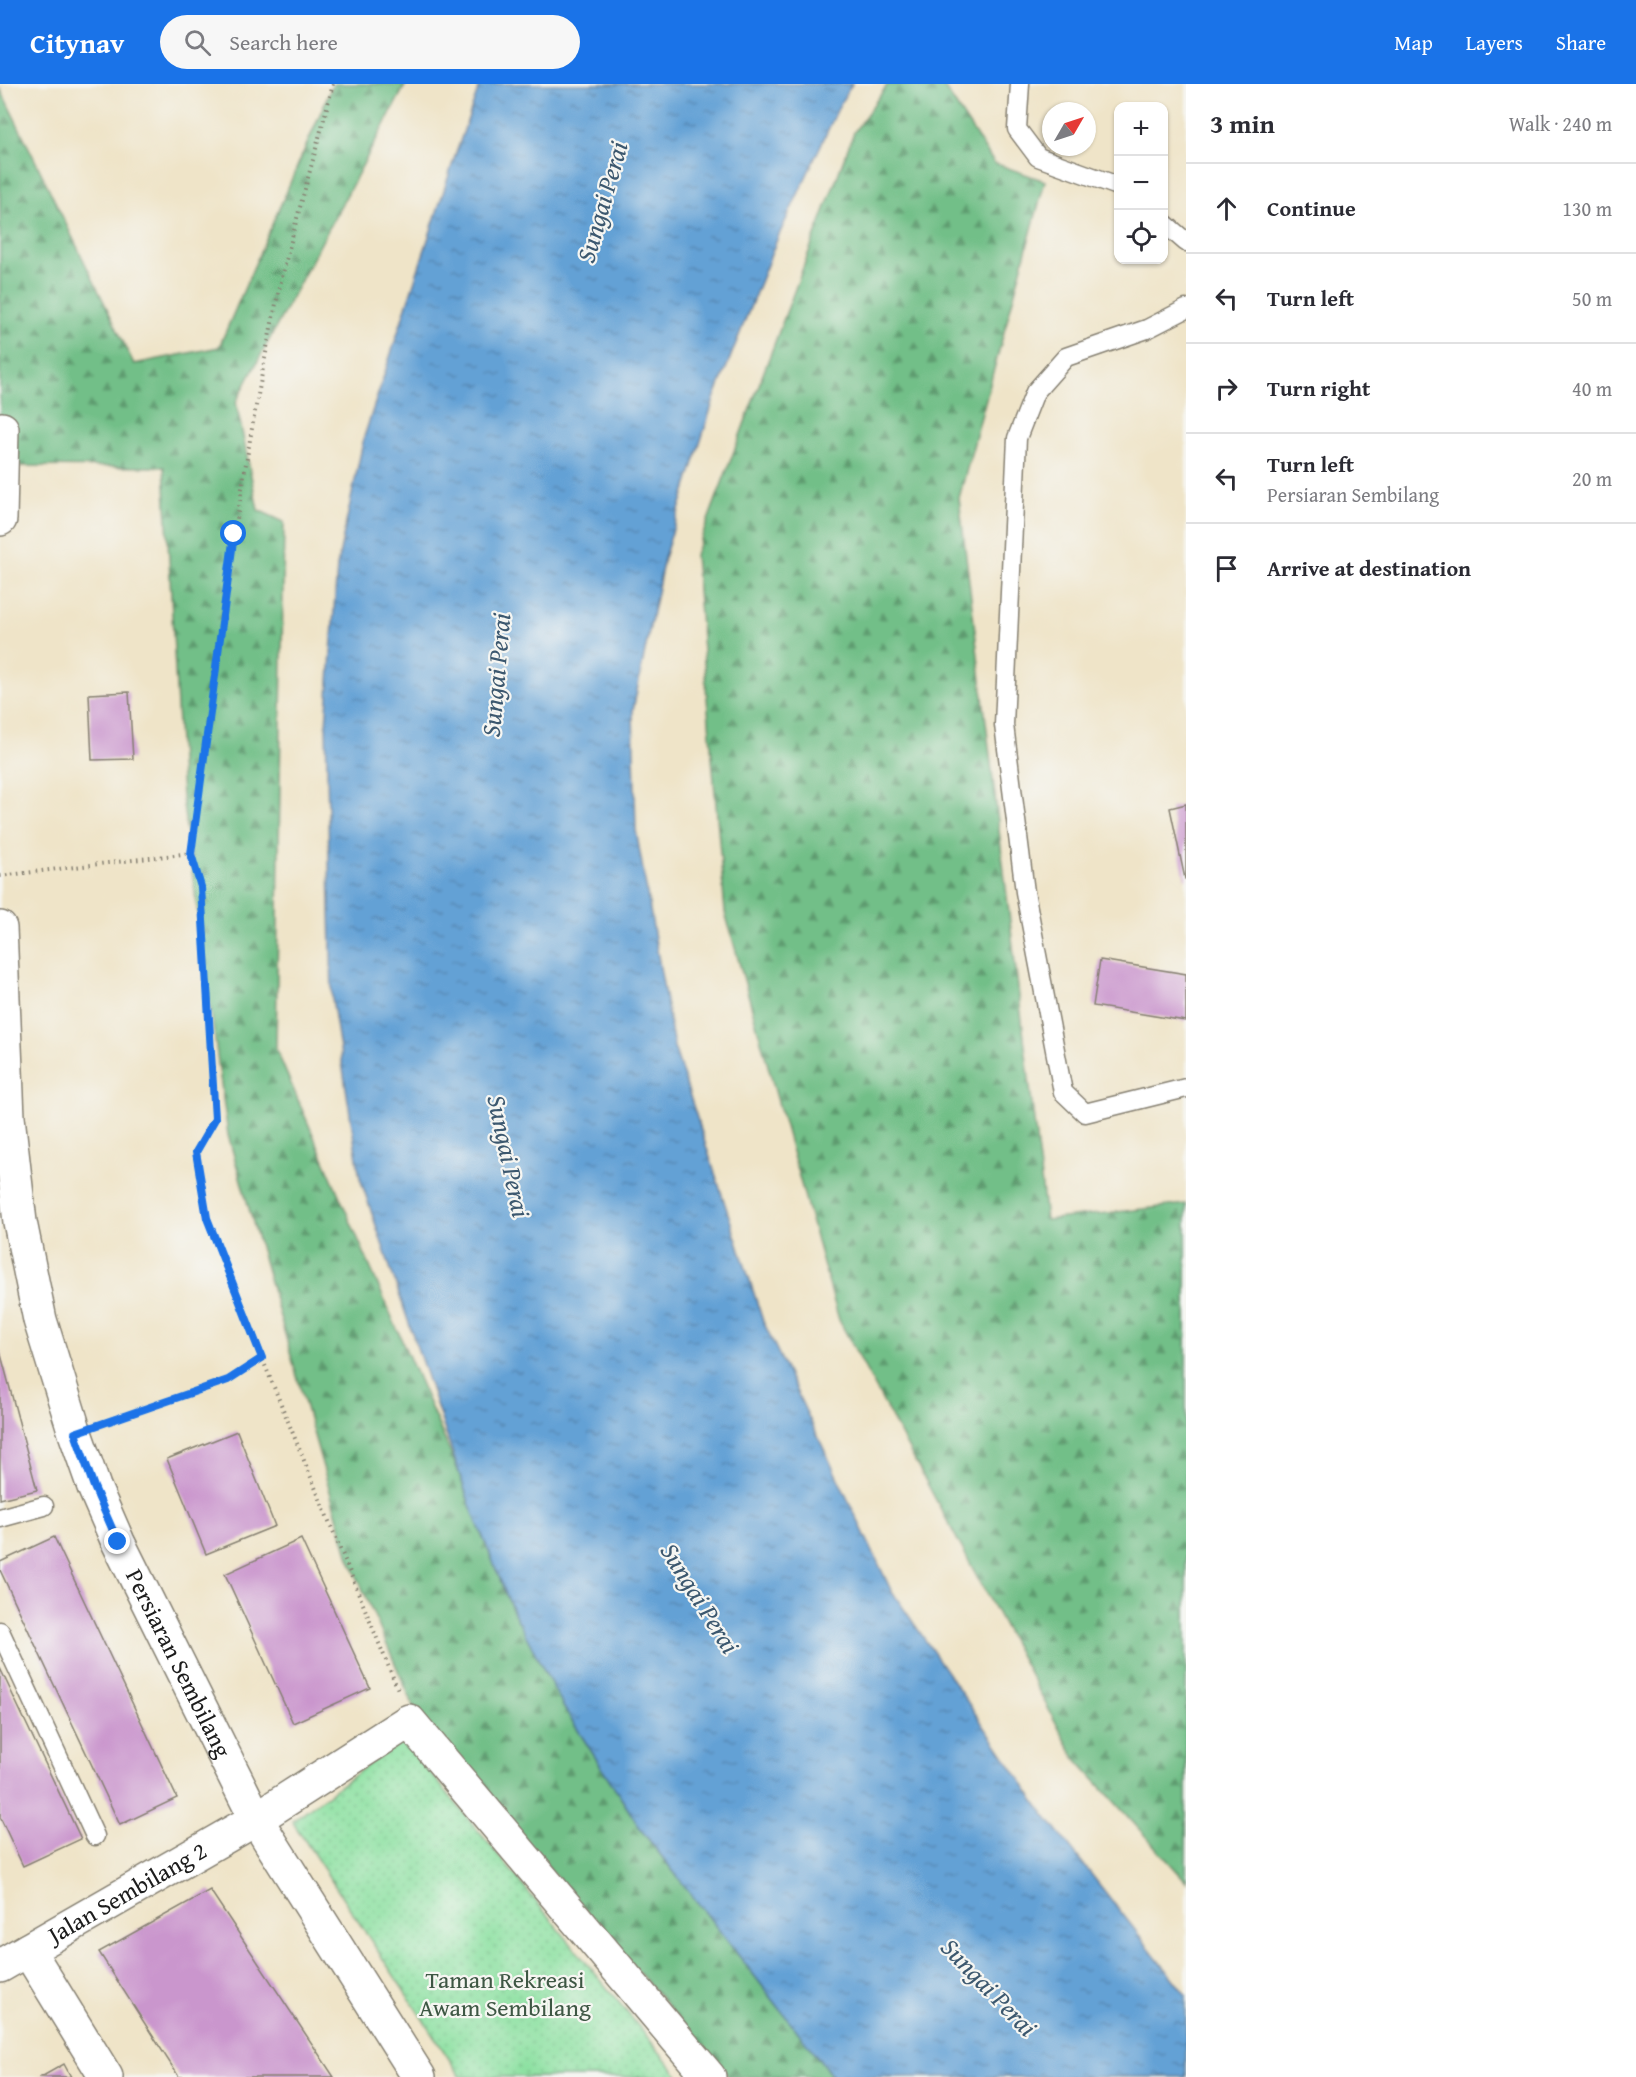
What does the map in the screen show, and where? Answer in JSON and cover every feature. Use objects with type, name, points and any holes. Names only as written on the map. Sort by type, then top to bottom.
[{"type":"street","points":[[0,519],[2,429]]},
{"type":"street","name":"Persiaran Sembilang","points":[[0,928],[8,1117],[20,1222],[40,1320],[94,1487],[118,1542],[256,1819],[419,2077]]},
{"type":"street","points":[[409,1720],[710,2077]]},
{"type":"street","name":"Jalan Sembilang 2","points":[[0,1966],[256,1819],[409,1720]]},
{"type":"street","points":[[28,1950],[106,2077]]},
{"type":"lane","points":[[1020,84],[1017,129],[1038,157],[1114,184]]},
{"type":"lane","points":[[1168,226],[1186,242]]},
{"type":"lane","points":[[1186,309],[1147,329],[1066,357],[1035,392],[1017,438],[1004,725],[1025,892],[1064,1092],[1085,1113],[1186,1088]]},
{"type":"lane","points":[[0,1518],[44,1506]]},
{"type":"lane","points":[[0,1631],[95,1836]]},
{"type":"path","points":[[333,84],[278,297],[254,414],[234,534],[191,854],[201,887],[215,1119],[196,1152],[207,1218],[262,1358],[387,1660],[409,1720]]},
{"type":"path","points":[[0,876],[191,854]]},
{"type":"path","points":[[75,1433],[228,1380],[262,1358]]},
{"type":"green space","points":[[333,84],[406,84],[236,402],[258,510],[284,522],[276,1049],[457,1468],[512,1609],[564,1708],[642,1831],[833,2077],[729,2077],[418,1716],[349,1558],[228,1135],[182,798],[164,467],[0,466],[0,88],[134,364],[219,347]]},
{"type":"green space","points":[[888,84],[942,84],[994,163],[1045,181],[959,498],[1046,1220],[1186,1204],[1186,1881],[1075,1758],[839,1320],[725,912],[695,555],[854,132]]},
{"type":"green space","name":"Taman Rekreasi Awam Sembilang","points":[[403,1739],[680,2077],[461,2077],[292,1821]]},
{"type":"water","name":"Sungai Perai","points":[[480,84],[852,84],[841,102],[778,237],[714,399],[664,558],[633,710],[636,830],[674,1047],[763,1321],[891,1590],[1044,1814],[1186,1995],[1186,2077],[833,2077],[642,1831],[564,1708],[512,1609],[470,1505],[360,1178],[332,998],[326,725],[337,566],[364,437]]},
{"type":"building","points":[[129,692],[133,759],[92,760],[89,694]]},
{"type":"building","points":[[1186,804],[1186,879],[1185,879],[1170,808]]},
{"type":"building","points":[[1100,960],[1186,974],[1186,1021],[1093,1006]]},
{"type":"building","points":[[0,1351],[37,1490],[0,1499]]},
{"type":"building","points":[[237,1431],[275,1526],[206,1554],[167,1459]]},
{"type":"building","points":[[54,1537],[177,1798],[120,1825],[0,1570],[0,1562]]},
{"type":"building","points":[[301,1539],[370,1688],[293,1723],[225,1574]]},
{"type":"building","points":[[0,1668],[81,1839],[23,1866],[0,1817]]},
{"type":"building","points":[[210,1890],[334,2077],[179,2077],[99,1952]]},
{"type":"building","points":[[64,2064],[71,2077],[41,2077]]},
{"type":"route","points":[[118,1542],[94,1487],[75,1433],[228,1380],[262,1358],[207,1218],[196,1152],[215,1119],[201,887],[191,854],[234,534]]}]
